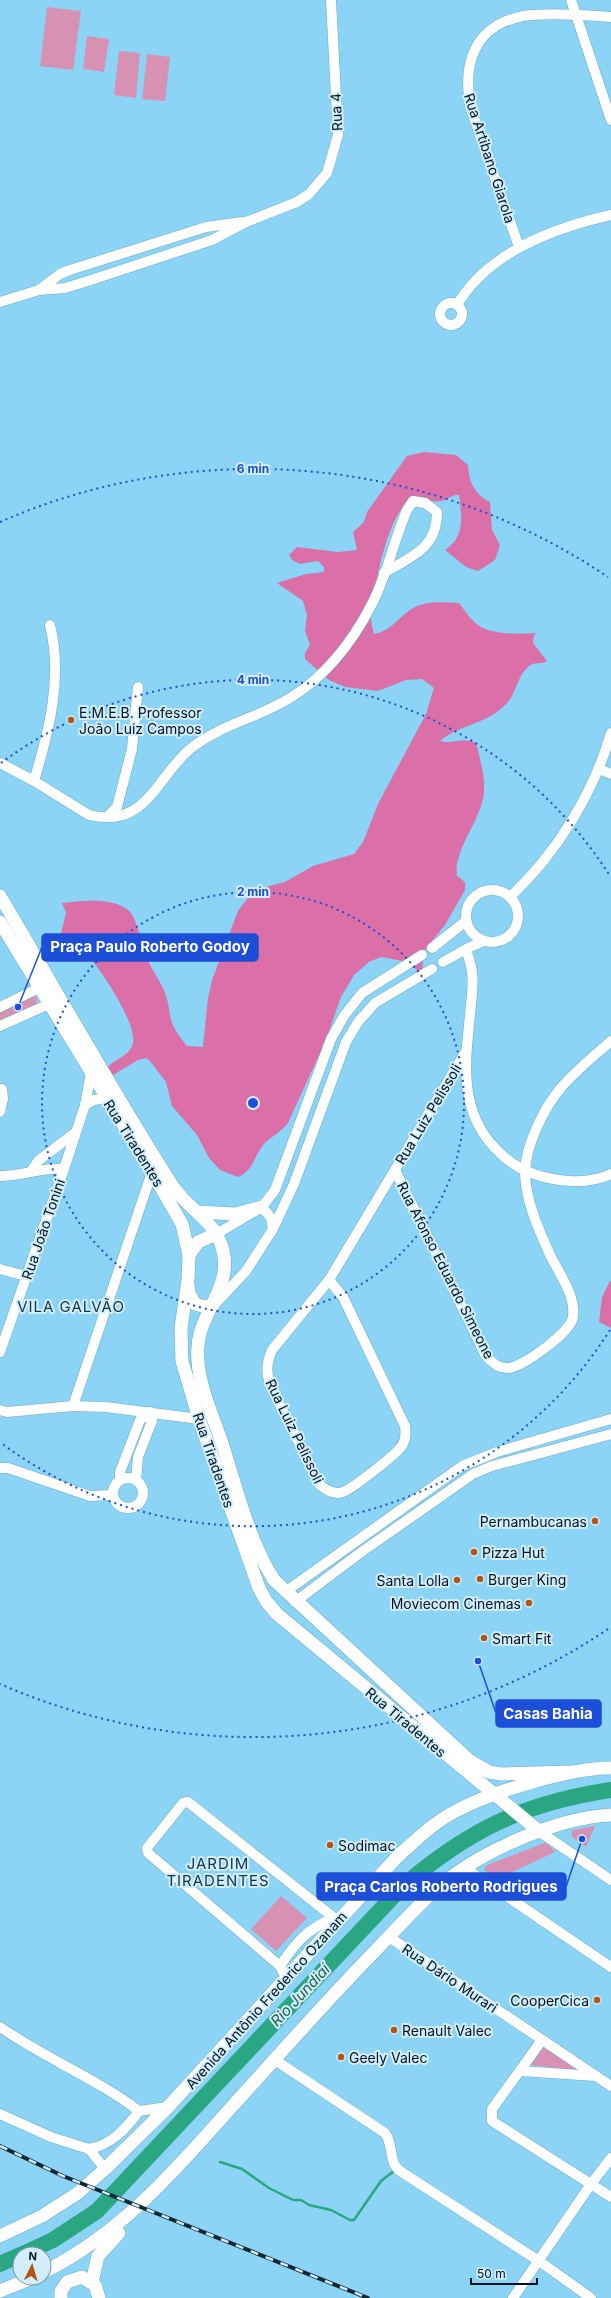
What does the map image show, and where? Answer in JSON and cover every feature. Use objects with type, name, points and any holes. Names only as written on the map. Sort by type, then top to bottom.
[{"type":"main road","name":"Rua Tiradentes","points":[[0,896],[173,1187],[184,1200],[218,1233],[224,1253],[224,1270],[221,1286],[213,1305],[202,1323],[199,1336],[199,1373],[255,1544],[266,1568],[282,1595],[296,1602],[335,1635],[368,1669],[470,1762],[489,1772],[502,1774],[571,1772]]},
{"type":"main road","name":"Rua Tiradentes","points":[[1,926],[152,1172],[182,1224],[189,1255],[188,1280],[180,1328],[180,1347],[186,1378],[259,1588],[266,1601],[277,1614],[497,1798],[540,1832]]},
{"type":"main road","points":[[198,1212],[235,1214],[262,1207]]},
{"type":"main road","points":[[189,1255],[198,1242],[218,1233]]},
{"type":"main road","points":[[188,1280],[189,1293],[195,1304],[201,1306],[213,1305]]},
{"type":"main road","points":[[259,1588],[282,1595],[277,1614]]},
{"type":"main road","points":[[301,1634],[301,1623],[309,1619],[325,1632],[335,1635]]},
{"type":"main road","name":"Avenida Antônio Frederico Ozanam","points":[[0,2236],[42,2216],[78,2193],[105,2169],[168,2107],[286,1978],[336,1919],[397,1857],[427,1831],[457,1810],[497,1798],[571,1772],[611,1768]]},
{"type":"main road","points":[[52,2267],[95,2242],[125,2220],[182,2164],[275,2060],[389,1937],[436,1890],[465,1868],[496,1850],[540,1832],[575,1820],[611,1815]]},
{"type":"main road","points":[[92,2282],[98,2256],[119,2233],[125,2220]]},
{"type":"main road","points":[[61,2298],[63,2286],[72,2279],[82,2277],[92,2282],[98,2292],[99,2298]]},
{"type":"main road","points":[[0,2291],[12,2286]]},
{"type":"street","name":"Rua 4","points":[[0,302],[39,290],[65,288],[212,240],[246,222],[297,202],[309,194],[327,174],[338,135],[331,0]]},
{"type":"street","points":[[571,0],[611,120]]},
{"type":"street","name":"Rua Artibano Giarola","points":[[519,247],[472,109],[467,89],[468,67],[473,51],[486,34],[503,22],[523,16],[577,15],[611,17]]},
{"type":"street","points":[[457,305],[465,292],[479,277],[519,247],[549,233],[585,221],[611,215]]},
{"type":"street","name":"Rua 4","points":[[39,290],[60,274],[93,263],[206,227],[246,222]]},
{"type":"street","points":[[124,253],[129,268]]},
{"type":"street","points":[[93,263],[97,278]]},
{"type":"street","points":[[0,763],[34,781],[89,815],[120,816],[137,809],[146,801],[189,750],[204,738],[289,698],[317,679],[353,636],[372,603],[407,510],[413,501],[431,506],[437,512],[437,522],[431,541],[420,551],[384,573]]},
{"type":"street","points":[[34,781],[47,737],[54,697],[56,665],[50,625]]},
{"type":"street","points":[[108,816],[117,807],[132,749],[138,687]]},
{"type":"street","points":[[510,896],[533,876],[556,845],[599,769],[607,759],[611,733]]},
{"type":"street","points":[[599,769],[611,774]]},
{"type":"street","points":[[443,962],[484,941],[496,942],[507,938],[516,929],[519,918],[517,906],[510,896],[495,890],[479,893],[468,905],[466,921],[473,933],[484,941]]},
{"type":"street","points":[[432,948],[466,921]]},
{"type":"street","points":[[466,949],[472,972],[472,989],[466,1052],[467,1089],[471,1111],[481,1133],[500,1153],[525,1171],[544,1178],[563,1181],[584,1180],[611,1174]]},
{"type":"street","points":[[218,1233],[262,1207],[275,1190],[331,1039],[344,1016],[362,994],[422,955]]},
{"type":"street","points":[[213,1305],[246,1271],[273,1229],[294,1184],[346,1042],[358,1022],[375,1002],[432,969]]},
{"type":"street","points":[[0,1007],[39,988]]},
{"type":"street","points":[[0,1026],[49,1004]]},
{"type":"street","name":"Rua Afonso Eduardo Simeone","points":[[395,1170],[486,1356],[493,1364],[501,1368],[510,1368],[519,1365],[553,1342],[568,1329],[573,1316],[570,1296],[540,1232],[532,1207],[525,1171],[531,1145],[547,1107],[560,1088],[611,1041]]},
{"type":"street","name":"Rua Luiz Pelissoli","points":[[329,1280],[343,1297],[405,1426],[406,1435],[401,1447],[353,1486],[343,1492],[334,1493],[326,1491],[320,1485],[271,1387],[266,1374],[267,1361],[272,1350],[329,1280],[466,1052]]},
{"type":"street","name":"Rua João Tonini","points":[[0,1352],[85,1105],[91,1073]]},
{"type":"street","points":[[0,1112],[3,1099],[2,1089]]},
{"type":"street","points":[[85,1105],[94,1100],[107,1098]]},
{"type":"street","points":[[32,1170],[38,1161],[76,1132]]},
{"type":"street","points":[[0,1176],[13,1176],[32,1170],[64,1169]]},
{"type":"street","points":[[73,1406],[152,1172]]},
{"type":"street","points":[[262,1207],[271,1218],[273,1229]]},
{"type":"street","points":[[0,1269],[26,1276]]},
{"type":"street","points":[[0,1410],[7,1412],[73,1406],[106,1407],[199,1418]]},
{"type":"street","points":[[136,1480],[138,1457],[152,1421],[150,1412]]},
{"type":"street","points":[[120,1480],[120,1472],[140,1420],[150,1412]]},
{"type":"street","points":[[282,1595],[462,1466],[497,1452],[611,1420]]},
{"type":"street","points":[[580,1428],[594,1429],[608,1435]]},
{"type":"street","points":[[296,1602],[366,1548],[473,1474],[510,1460],[608,1435]]},
{"type":"street","points":[[473,1474],[486,1458],[497,1452]]},
{"type":"street","points":[[0,1468],[8,1468],[90,1496],[113,1495]]},
{"type":"street","points":[[128,1477],[136,1480],[144,1490],[143,1499],[137,1506],[124,1508],[117,1503],[113,1495],[114,1487],[120,1480],[128,1477]]},
{"type":"street","points":[[286,1978],[280,1966],[148,1853],[147,1848],[183,1803],[188,1802],[336,1919]]},
{"type":"street","name":"Rua Tiradentes","points":[[540,1832],[611,1880]]},
{"type":"street","points":[[465,1868],[611,1968]]},
{"type":"street","points":[[280,1966],[294,1945],[314,1926],[336,1919]]},
{"type":"street","name":"Rua Dário Murari","points":[[389,1937],[611,2086]]},
{"type":"street","points":[[0,2027],[21,2042],[121,2097],[139,2111],[168,2107]]},
{"type":"street","points":[[542,2040],[492,2109],[492,2121],[611,2198]]},
{"type":"street","points":[[275,2060],[385,2133],[389,2138],[393,2163],[400,2171],[539,2261],[591,2298]]},
{"type":"street","points":[[521,2071],[597,2077]]},
{"type":"street","points":[[0,2114],[51,2137],[88,2149],[101,2147],[114,2138],[128,2126],[139,2111]]},
{"type":"street","points":[[88,2149],[105,2169]]},
{"type":"street","points":[[513,2298],[591,2184],[611,2158]]},
{"type":"shaded area","points":[[47,7],[81,11],[73,70],[40,66]]},
{"type":"shaded area","points":[[87,36],[109,39],[104,72],[83,69]]},
{"type":"shaded area","points":[[119,51],[140,53],[136,98],[114,95]]},
{"type":"shaded area","points":[[147,54],[170,57],[165,101],[142,99]]},
{"type":"shaded area","points":[[424,452],[456,455],[468,465],[473,487],[480,495],[490,502],[492,530],[500,545],[495,560],[478,571],[466,567],[445,550],[456,539],[461,526],[459,495],[442,501],[419,501],[407,504],[400,511],[393,523],[377,576],[371,621],[374,634],[385,630],[394,624],[405,613],[415,607],[434,602],[459,603],[475,622],[487,630],[523,634],[537,633],[534,635],[533,643],[547,661],[530,665],[524,671],[511,698],[502,708],[487,718],[454,732],[440,741],[449,742],[466,740],[476,743],[483,773],[484,792],[482,803],[459,855],[457,876],[465,882],[465,890],[445,925],[424,951],[422,971],[419,971],[403,961],[381,957],[369,962],[354,975],[341,997],[326,1040],[288,1123],[262,1146],[248,1170],[238,1177],[220,1170],[209,1158],[197,1135],[172,1106],[166,1082],[150,1061],[146,1058],[138,1060],[113,1075],[106,1071],[111,1064],[128,1052],[131,1048],[133,1043],[132,1033],[122,1006],[95,964],[79,944],[61,933],[66,913],[62,903],[96,901],[113,903],[121,906],[131,913],[145,953],[164,990],[174,1027],[187,1046],[203,1047],[208,998],[212,980],[238,911],[247,899],[258,889],[285,882],[313,866],[354,854],[363,842],[378,804],[426,714],[434,688],[422,679],[406,680],[378,691],[345,687],[329,680],[305,659],[305,653],[310,645],[305,631],[307,615],[303,601],[277,583],[306,574],[324,572],[324,567],[318,561],[300,564],[292,560],[289,555],[297,547],[338,552],[357,550],[353,532],[364,522],[367,512],[407,456]]},
{"type":"shaded area","points":[[32,995],[37,997],[37,1004],[0,1021],[0,1011]]},
{"type":"shaded area","points":[[610,1281],[611,1328],[599,1322],[602,1297]]},
{"type":"shaded area","points":[[595,1826],[586,1847],[572,1837],[572,1830]]},
{"type":"shaded area","points":[[547,1842],[555,1852],[493,1881],[484,1869],[487,1865]]},
{"type":"shaded area","points":[[281,1896],[307,1918],[276,1951],[251,1929]]},
{"type":"shaded area","points":[[544,2045],[580,2071],[531,2065]]},
{"type":"waterway","name":"Rio Jundiaí","points":[[40,2246],[53,2240],[97,2211],[402,1887],[426,1867],[474,1835],[524,1811],[551,1803],[611,1790]]},
{"type":"waterway","points":[[220,2162],[242,2169],[269,2188],[293,2200],[301,2200],[309,2205],[331,2210],[350,2220],[354,2220],[381,2181],[394,2171]]},
{"type":"waterway","name":"Rio Jundiaí","points":[[0,2264],[12,2259]]},
{"type":"railway","points":[[0,2146],[63,2176],[368,2298]]},
{"type":"place","name":"E.M.E.B. Professor João Luiz Campos","points":[[71,720]]},
{"type":"place","name":"Praça Paulo Roberto Godoy","points":[[18,1007]]},
{"type":"place","name":"Pernambucanas","points":[[595,1521]]},
{"type":"place","name":"Pizza Hut","points":[[474,1552]]},
{"type":"place","name":"Burger King","points":[[480,1579]]},
{"type":"place","name":"Santa Lolla","points":[[457,1580]]},
{"type":"place","name":"Moviecom Cinemas","points":[[529,1603]]},
{"type":"place","name":"Smart Fit","points":[[484,1638]]},
{"type":"place","name":"Casas Bahia","points":[[478,1661]]},
{"type":"place","name":"Praça Carlos Roberto Rodrigues","points":[[582,1839]]},
{"type":"place","name":"Sodimac","points":[[330,1845]]},
{"type":"place","name":"CooperCica","points":[[597,2000]]},
{"type":"place","name":"Renault Valec","points":[[394,2030]]},
{"type":"place","name":"Geely Valec","points":[[341,2057]]},
{"type":"district","name":"VILA GALVÃO","points":[[71,1306]]},
{"type":"district","name":"JARDIM TIRADENTES","points":[[218,1872]]}]
